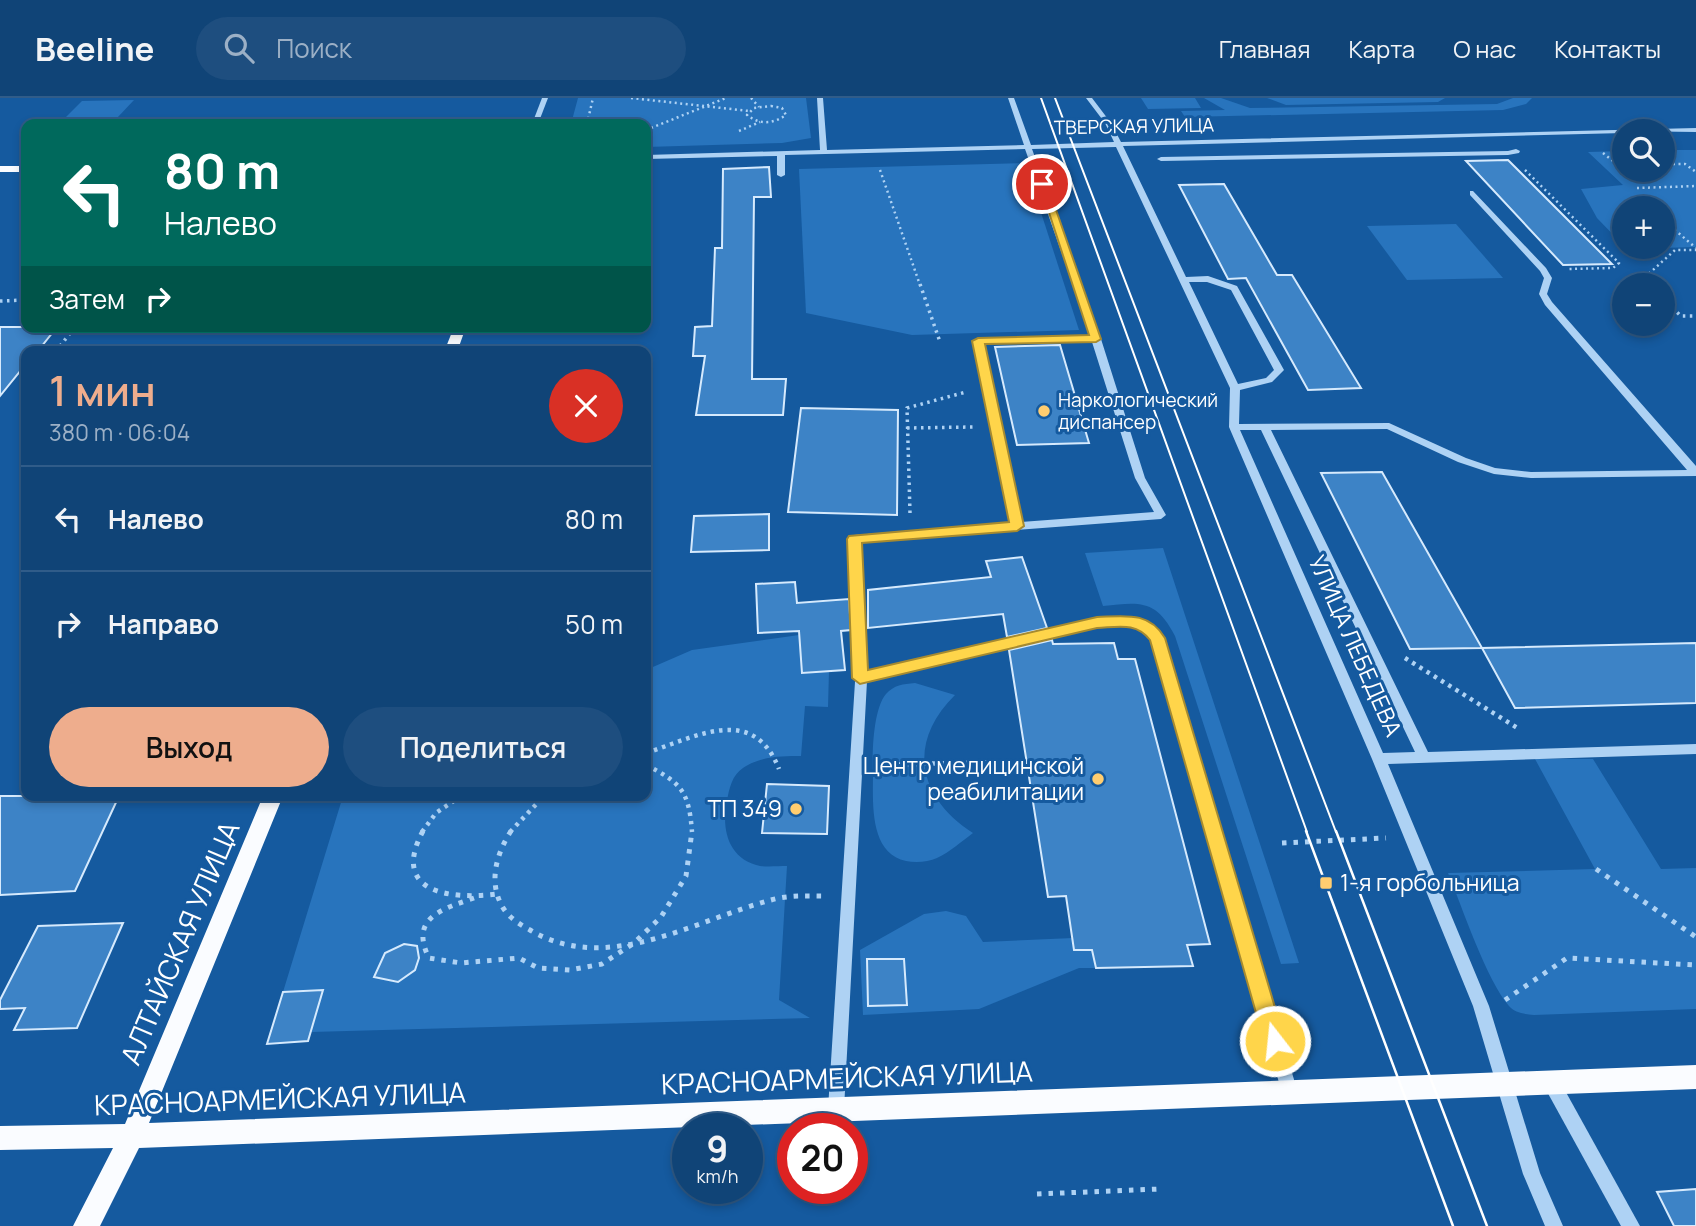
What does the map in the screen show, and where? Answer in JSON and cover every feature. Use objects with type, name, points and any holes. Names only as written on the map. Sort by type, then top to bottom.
[{"type":"main road","points":[[0,169],[21,169]]},
{"type":"main road","name":"АЛТАЙСКАЯ УЛИЦА","points":[[86,1226],[132,1136],[272,801]]},
{"type":"main road","name":"КРАСНОАРМЕЙСКАЯ УЛИЦА","points":[[0,1138],[132,1136],[1696,1077]]},
{"type":"street","points":[[537,119],[545,98]]},
{"type":"street","points":[[820,98],[824,152]]},
{"type":"street","points":[[836,1109],[860,678],[855,539],[1161,515],[1140,478],[1096,339],[1011,98]]},
{"type":"street","name":"УЛИЦА ЛЕБЕДЕВА","points":[[1090,98],[1108,123],[1235,388],[1234,427],[1380,758],[1481,1006],[1532,1174],[1555,1226]]},
{"type":"street","name":"ТВЕРСКАЯ УЛИЦА","points":[[1675,130],[1696,130]]},
{"type":"street","name":"ТВЕРСКАЯ УЛИЦА","points":[[651,157],[1612,131]]},
{"type":"street","points":[[781,153],[781,175]]},
{"type":"street","points":[[1161,159],[1508,153]]},
{"type":"street","points":[[1473,192],[1544,270],[1548,278],[1543,295],[1548,303],[1696,473]]},
{"type":"street","points":[[1183,280],[1208,279],[1234,288],[1279,370],[1269,380],[1235,388]]},
{"type":"street","points":[[1017,526],[978,341],[1096,339]]},
{"type":"street","points":[[1264,426],[1424,757]]},
{"type":"street","points":[[1234,427],[1389,426],[1462,460],[1494,471],[1531,475],[1696,473]]},
{"type":"street","points":[[860,678],[1097,622],[1135,621],[1147,626],[1157,638],[1290,1093]]},
{"type":"street","points":[[1380,758],[1696,749]]},
{"type":"street","points":[[1550,1082],[1631,1226]]},
{"type":"lane","points":[[1500,134],[1516,151],[1508,153]]},
{"type":"path","points":[[588,119],[593,98]]},
{"type":"path","points":[[631,98],[749,111],[759,107],[777,107],[785,110],[786,116],[777,121],[761,122],[748,117],[749,111]]},
{"type":"path","points":[[651,128],[726,98]]},
{"type":"path","points":[[751,98],[759,107]]},
{"type":"path","points":[[1602,152],[1612,160]]},
{"type":"path","points":[[1508,153],[1619,263],[1613,268],[1544,270]]},
{"type":"path","points":[[877,163],[940,342]]},
{"type":"path","points":[[1675,164],[1685,164],[1696,172]]},
{"type":"path","points":[[1637,188],[1696,187]]},
{"type":"path","points":[[1675,230],[1696,249]]},
{"type":"path","points":[[1650,273],[1675,250],[1696,249]]},
{"type":"path","points":[[0,301],[21,300]]},
{"type":"path","points":[[1675,310],[1681,316],[1696,316]]},
{"type":"path","points":[[60,346],[70,333]]},
{"type":"path","points":[[911,535],[907,408],[987,386]]},
{"type":"path","points":[[907,428],[996,426]]},
{"type":"path","points":[[1396,650],[1406,660],[1559,753]]},
{"type":"path","points":[[651,752],[717,732],[735,730],[755,734],[770,747],[779,769]]},
{"type":"path","points":[[873,765],[992,762]]},
{"type":"path","points":[[496,894],[444,908],[428,919],[420,935],[421,946],[429,958],[461,963],[519,958],[538,968],[570,970],[602,964],[634,943],[662,917],[686,876],[692,831],[688,800],[672,778],[651,768]]},
{"type":"path","points":[[451,801],[440,807],[426,825],[412,852],[414,871],[425,887],[446,896],[474,898]]},
{"type":"path","points":[[538,801],[527,810],[505,839],[496,867],[496,894],[507,914],[532,934],[564,945],[600,948],[664,938],[786,897],[846,896]]},
{"type":"path","points":[[1282,843],[1367,839]]},
{"type":"path","points":[[1596,869],[1696,936]]},
{"type":"path","points":[[1499,1005],[1567,958],[1696,965]]},
{"type":"path","points":[[1037,1194],[1160,1189]]},
{"type":"shaded area","points":[[578,98],[806,98],[811,138],[782,143],[651,147],[651,119],[572,119]]},
{"type":"shaded area","points":[[1141,98],[1195,98],[1201,108],[1148,109]]},
{"type":"shaded area","points":[[1204,98],[1221,98],[1250,108],[1497,104],[1513,98],[1532,98],[1526,104],[1503,110],[1185,117],[1181,111],[1225,110]]},
{"type":"shaded area","points":[[1267,98],[1445,98],[1438,102],[1286,105]]},
{"type":"shaded area","points":[[134,100],[117,118],[64,119],[82,101]]},
{"type":"shaded area","points":[[1675,150],[1696,150],[1696,247],[1675,248],[1675,196],[1612,196],[1612,234],[1597,218],[1581,189],[1623,185],[1620,182],[1675,182]]},
{"type":"shaded area","points":[[1612,151],[1612,175],[1588,152]]},
{"type":"shaded area","points":[[1025,163],[1079,330],[912,335],[806,313],[799,169]]},
{"type":"shaded area","points":[[1456,224],[1503,278],[1407,280],[1367,226]]},
{"type":"shaded area","points":[[1163,548],[1299,963],[1281,964],[1175,636],[1154,609],[1137,604],[1103,606],[1085,553]]},
{"type":"shaded area","points":[[799,635],[802,673],[829,671],[828,707],[805,706],[801,756],[764,759],[739,771],[730,787],[725,812],[729,841],[740,857],[760,866],[787,866],[779,1000],[810,1018],[311,1032],[323,990],[283,992],[341,801],[651,801],[651,668],[692,650]]},
{"type":"shaded area","points":[[915,683],[955,695],[930,731],[925,750],[925,768],[930,786],[940,803],[954,819],[973,833],[942,856],[918,862],[894,856],[885,848],[879,838],[873,798],[873,744],[878,710],[886,694],[892,689]]},
{"type":"shaded area","points":[[1535,759],[1593,759],[1661,869],[1696,868],[1696,1009],[1534,1015],[1514,1010],[1501,995],[1484,962],[1448,873],[1595,869]]},
{"type":"shaded area","points":[[946,911],[966,916],[983,942],[1073,938],[1092,950],[1096,968],[1079,968],[979,1009],[863,1015],[860,950],[924,914]]},
{"type":"building","points":[[1508,160],[1612,264],[1563,265],[1466,161]]},
{"type":"building","points":[[769,167],[771,197],[754,197],[752,379],[786,379],[783,415],[696,415],[705,356],[693,356],[695,327],[712,326],[715,248],[722,248],[723,169]]},
{"type":"building","points":[[1224,184],[1277,275],[1292,275],[1361,388],[1308,390],[1246,278],[1228,279],[1179,185]]},
{"type":"building","points":[[0,327],[21,327],[21,333],[52,333],[42,346],[21,346],[21,370],[0,396]]},
{"type":"building","name":"Наркологический диспансер","points":[[1060,345],[1089,443],[1017,445],[995,347]]},
{"type":"building","points":[[801,408],[898,410],[897,515],[788,512]]},
{"type":"building","points":[[1382,472],[1482,648],[1410,649],[1321,473]]},
{"type":"building","points":[[769,514],[769,550],[691,552],[694,516]]},
{"type":"building","points":[[1022,557],[1047,628],[1007,637],[1003,614],[868,628],[868,590],[991,577],[986,561]]},
{"type":"building","points":[[795,582],[797,603],[849,599],[851,630],[841,631],[845,670],[802,673],[799,631],[758,633],[756,584]]},
{"type":"building","name":"Центр медицинской реабилитации","points":[[1052,640],[1053,644],[1114,643],[1118,659],[1135,659],[1210,944],[1187,945],[1193,966],[1096,968],[1092,950],[1074,950],[1066,896],[1048,897],[1009,650]]},
{"type":"building","points":[[1696,643],[1696,703],[1515,708],[1482,648]]},
{"type":"building","name":"ТП 349","points":[[767,784],[829,786],[827,834],[762,833]]},
{"type":"building","points":[[0,796],[21,796],[21,801],[117,801],[75,891],[0,895]]},
{"type":"building","points":[[123,923],[77,1028],[14,1030],[25,1008],[0,1009],[0,1000],[38,926]]},
{"type":"building","points":[[404,944],[417,946],[419,958],[415,970],[398,982],[374,977],[385,953]]},
{"type":"building","points":[[867,959],[904,959],[907,1005],[868,1006]]},
{"type":"building","points":[[323,990],[308,1041],[267,1044],[283,992]]},
{"type":"building","points":[[1696,1189],[1696,1226],[1674,1226],[1657,1192]]},
{"type":"tram line","points":[[1041,98],[1307,832]]},
{"type":"tram line","points":[[1055,98],[1336,832]]},
{"type":"tram line","points":[[1306,831],[1453,1226]]},
{"type":"tram line","points":[[1336,831],[1487,1226]]},
{"type":"place","name":"Наркологический диспансер","points":[[1044,411]]},
{"type":"place","name":"Центр медицинской реабилитации","points":[[1098,779]]},
{"type":"place","name":"ТП 349","points":[[796,809]]},
{"type":"place","name":"1-я горбольница","points":[[1326,883]]},
{"type":"route","points":[[1042,184],[1096,339],[978,341],[1017,526],[855,539],[862,666],[860,678],[1097,622],[1135,621],[1147,626],[1157,638],[1275,1041]]}]
